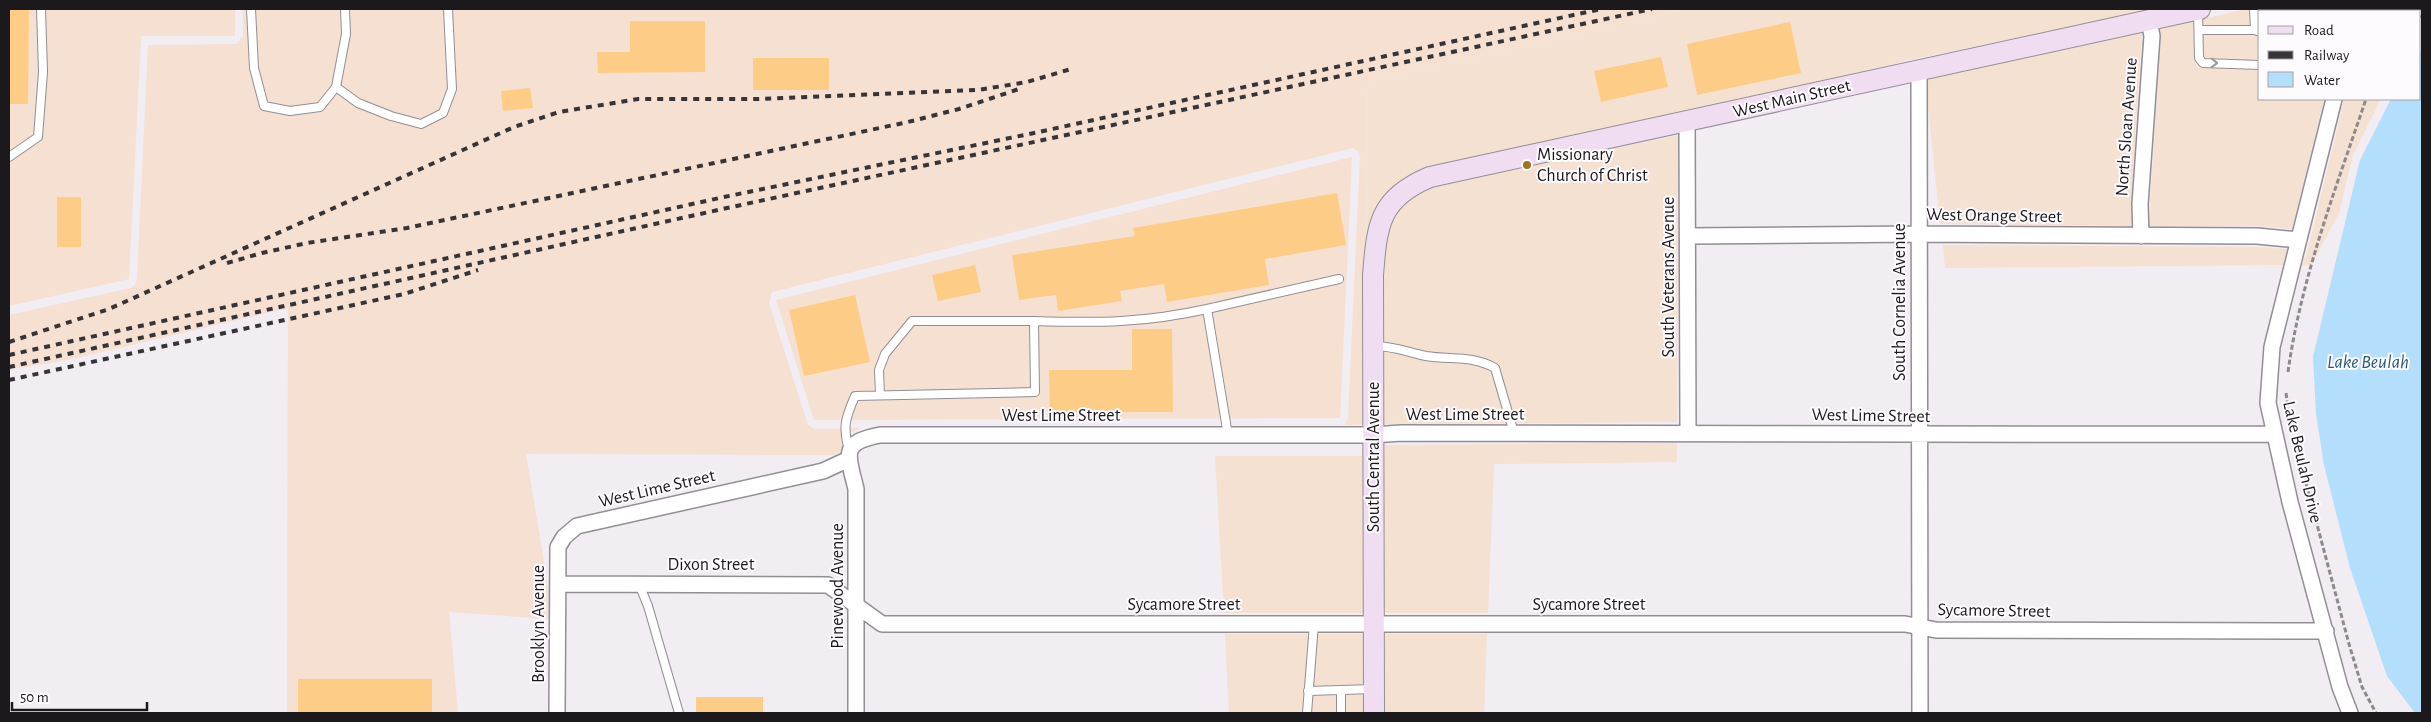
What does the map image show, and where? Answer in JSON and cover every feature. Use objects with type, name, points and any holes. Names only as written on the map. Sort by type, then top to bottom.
[{"type":"main road","name":"West Main Street","points":[[1391,204],[1412,184],[1430,177],[2199,9]]},
{"type":"main road","name":"South Central Avenue","points":[[1374,713],[1373,275],[1376,238],[1380,220],[1391,204]]},
{"type":"street","name":"North Sloan Avenue","points":[[2141,236],[2140,204],[2152,36],[2149,21]]},
{"type":"street","name":"South Cornelia Avenue","points":[[1918,70],[1920,713]]},
{"type":"street","name":"Lake Beulah Drive","points":[[2334,100],[2272,347],[2268,403],[2274,434],[2340,687],[2350,713]]},
{"type":"street","name":"South Veterans Avenue","points":[[1687,122],[1688,432]]},
{"type":"street","name":"West Orange Street","points":[[1688,236],[1918,234],[2257,236],[2299,240]]},
{"type":"street","name":"West Lime Street","points":[[564,537],[577,526],[822,471],[849,455],[858,440],[880,435],[1373,436],[1688,432],[1920,435],[2274,434]]},
{"type":"street","name":"Pinewood Avenue","points":[[849,455],[856,489],[856,713]]},
{"type":"street","name":"Brooklyn Avenue","points":[[557,713],[558,547],[564,537]]},
{"type":"street","name":"Dixon Street","points":[[558,584],[828,585],[857,606]]},
{"type":"street","name":"Sycamore Street","points":[[857,606],[882,624],[1905,624],[1936,630],[2326,631]]},
{"type":"lane","points":[[9,157],[38,137],[43,72],[41,9]]},
{"type":"lane","points":[[251,9],[254,68],[264,106],[290,111],[320,107],[336,87],[346,34],[345,9]]},
{"type":"lane","points":[[336,87],[358,103],[391,116],[421,124],[443,113],[452,89],[448,9]]},
{"type":"lane","points":[[2199,9],[2199,58],[2204,63],[2258,65]]},
{"type":"lane","points":[[2200,30],[2257,31],[2254,9]]},
{"type":"lane","points":[[880,395],[879,370],[885,354],[912,321],[1034,321],[1106,324],[1140,321],[1207,309],[1339,279]]},
{"type":"lane","points":[[1207,309],[1228,435]]},
{"type":"lane","points":[[849,455],[844,434],[846,417],[855,396],[1035,392],[1034,321]]},
{"type":"lane","points":[[1373,346],[1391,346],[1426,356],[1481,360],[1494,368],[1514,433]]},
{"type":"lane","points":[[639,584],[648,606],[679,713]]},
{"type":"lane","points":[[1307,713],[1314,624]]},
{"type":"lane","points":[[1308,691],[1374,689]]},
{"type":"lane","points":[[1341,690],[1341,713]]},
{"type":"path","points":[[2287,378],[2293,339],[2323,223],[2366,100]]},
{"type":"path","points":[[2286,388],[2290,421]]},
{"type":"path","points":[[2298,457],[2354,661],[2362,687],[2376,713]]},
{"type":"shaded area","points":[[9,9],[235,9],[235,36],[141,36],[129,279],[9,306]]},
{"type":"shaded area","points":[[243,9],[1684,9],[1368,81],[1363,425],[1345,425],[1348,418],[1360,158],[1359,152],[1353,148],[772,292],[769,303],[808,425],[814,429],[860,428],[851,433],[841,451],[834,455],[526,454],[549,592],[548,619],[449,612],[458,713],[287,713],[288,308],[73,359],[9,370],[9,315],[131,288],[135,285],[137,279],[148,45],[237,44],[243,36]]},
{"type":"shaded area","points":[[1684,9],[2156,9],[1910,60],[1686,112],[1429,167],[1407,176],[1389,190],[1378,203],[1371,217],[1366,251],[1368,81]]},
{"type":"shaded area","points":[[2246,9],[2385,9],[2258,10],[2258,100],[2324,100],[2292,229],[2257,226],[2150,226],[2160,29]]},
{"type":"shaded area","points":[[2142,33],[2131,203],[2132,226],[1940,224],[1928,106],[1928,79]]},
{"type":"shaded area","points":[[2344,100],[2380,100],[2353,155],[2339,213],[2311,265],[2302,265],[2308,250]]},
{"type":"shaded area","points":[[1678,135],[1677,422],[1382,424],[1382,275],[1385,240],[1389,224],[1406,202],[1417,194],[1433,187]]},
{"type":"shaded area","points":[[1352,157],[1340,418],[814,420],[776,300]]},
{"type":"shaded area","points":[[1943,245],[2257,247],[2287,249],[2283,265],[1945,268]]},
{"type":"shaded area","points":[[1677,443],[1677,462],[1494,464],[1488,613],[1383,613],[1382,445]]},
{"type":"shaded area","points":[[1363,446],[1365,613],[1224,613],[1215,456],[1362,456]]},
{"type":"shaded area","points":[[1225,634],[1365,634],[1365,713],[1229,713]]},
{"type":"shaded area","points":[[1384,634],[1487,634],[1484,713],[1384,713]]},
{"type":"water","name":"Lake Beulah","points":[[2422,49],[2422,713],[2415,713],[2387,676],[2350,568],[2324,465],[2316,414],[2313,357],[2360,160],[2390,100],[2421,100]]},
{"type":"building","points":[[9,9],[29,9],[28,104],[9,104]]},
{"type":"building","points":[[630,21],[705,21],[705,72],[598,73],[597,52],[630,52]]},
{"type":"building","points":[[1790,22],[1801,73],[1697,95],[1687,44]]},
{"type":"building","points":[[1661,57],[1668,87],[1601,102],[1594,71]]},
{"type":"building","points":[[753,58],[829,58],[829,90],[753,90]]},
{"type":"building","points":[[530,88],[533,108],[503,111],[501,91]]},
{"type":"building","points":[[1337,193],[1346,245],[1265,259],[1269,285],[1167,302],[1164,284],[1120,291],[1122,301],[1058,311],[1056,295],[1019,300],[1012,255],[1135,236],[1133,228]]},
{"type":"building","points":[[57,197],[81,197],[81,247],[57,247]]},
{"type":"building","points":[[975,265],[981,292],[938,301],[932,275]]},
{"type":"building","points":[[855,295],[870,362],[804,376],[789,310]]},
{"type":"building","points":[[1132,329],[1172,329],[1173,412],[1050,412],[1049,370],[1132,370]]},
{"type":"building","points":[[298,679],[432,679],[432,713],[298,713]]},
{"type":"building","points":[[696,697],[763,697],[763,713],[696,713]]},
{"type":"railway","points":[[9,355],[724,197],[1034,133],[1601,9]]},
{"type":"railway","points":[[9,367],[727,208],[1652,9]]},
{"type":"railway","points":[[9,342],[109,309],[514,127],[559,112],[638,99],[758,99],[978,90],[1027,82],[1071,69]]},
{"type":"railway","points":[[227,263],[307,243],[407,228],[908,122],[959,109],[1022,88]]},
{"type":"railway","points":[[9,380],[404,294],[478,270]]},
{"type":"place","name":"Missionary Church of Christ","points":[[1527,165]]}]
